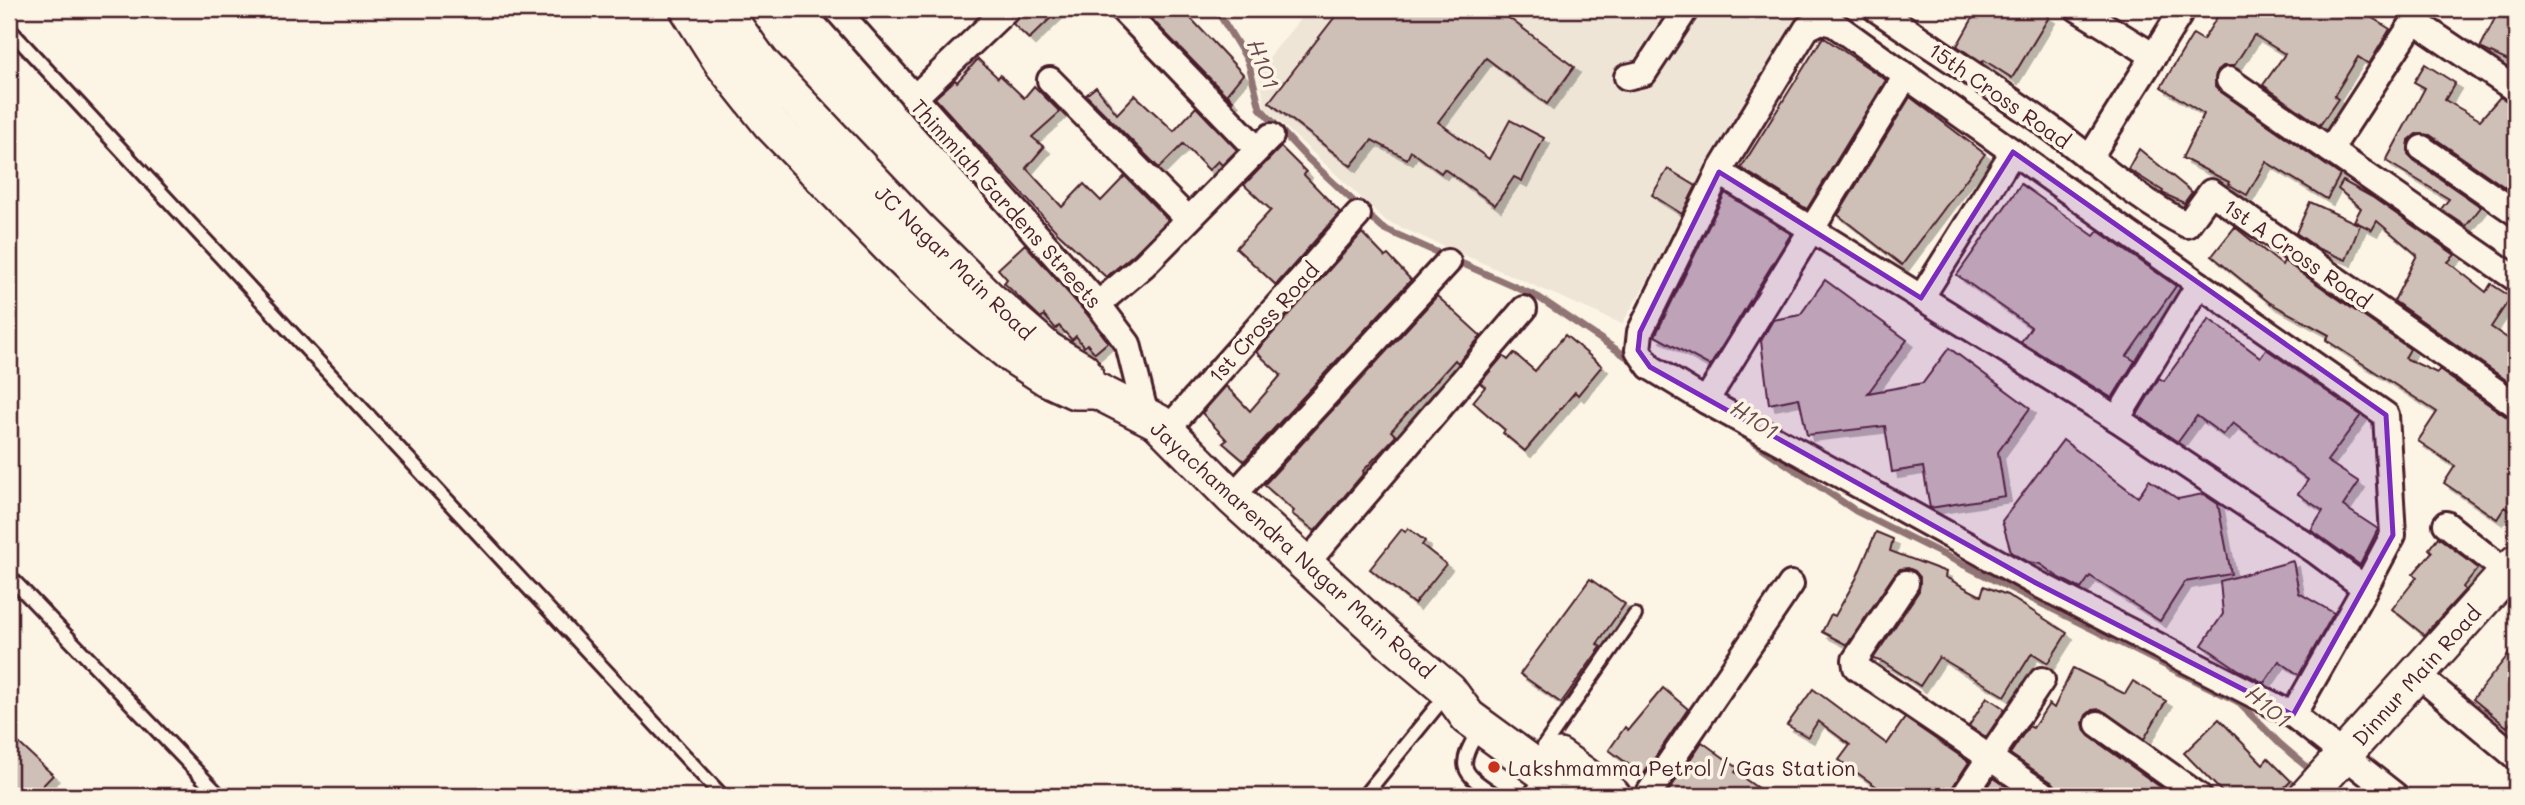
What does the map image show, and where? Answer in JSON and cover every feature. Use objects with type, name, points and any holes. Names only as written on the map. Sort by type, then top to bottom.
[{"type":"main road","name":"JC Nagar Main Road","points":[[688,9],[723,64],[770,123],[949,304],[1013,356],[1047,378],[1075,391],[1097,391]]},
{"type":"main road","name":"JC Nagar Main Road","points":[[722,9],[761,63],[919,230],[989,299],[1048,350],[1082,370],[1097,391]]},
{"type":"main road","name":"Jayachamarendra Nagar Main Road","points":[[1097,391],[1157,423],[1305,565],[1449,691]]},
{"type":"main road","name":"Dinnur Main Road","points":[[2307,796],[2513,572]]},
{"type":"main road","points":[[1449,691],[1468,717],[1545,769],[1577,796]]},
{"type":"main road","points":[[1449,691],[1482,701],[1545,769],[1614,796]]},
{"type":"street","points":[[914,98],[1007,9]]},
{"type":"street","points":[[1098,304],[1144,265],[1264,143],[1122,9]]},
{"type":"street","points":[[1627,77],[1644,73],[1686,9]]},
{"type":"street","name":"15th Cross Road","points":[[1876,9],[2049,127],[2090,159]]},
{"type":"street","points":[[2078,9],[2154,56]]},
{"type":"street","points":[[2067,190],[2090,159],[2183,9]]},
{"type":"street","name":"Thimmiah Gardens Streets","points":[[851,14],[914,98],[1098,304],[1128,344],[1157,423]]},
{"type":"street","points":[[2330,150],[2405,15],[2516,90]]},
{"type":"street","points":[[2293,715],[2393,535],[2386,415],[1833,24],[1821,21],[1807,28],[1719,172],[1640,332],[1638,350],[1650,366],[1706,401],[2036,583],[2293,715],[2396,796]]},
{"type":"street","points":[[1706,401],[1906,76]]},
{"type":"street","points":[[1050,80],[1188,219]]},
{"type":"street","points":[[2229,80],[2516,279]]},
{"type":"street","points":[[2422,148],[2516,213]]},
{"type":"street","points":[[1922,298],[2013,152]]},
{"type":"street","name":"1st A Cross Road","points":[[2090,159],[2167,215],[2187,225],[2211,192],[2516,405]]},
{"type":"street","points":[[1719,172],[2117,419],[2365,588]]},
{"type":"street","name":"1st Cross Road","points":[[1157,423],[1358,215]]},
{"type":"street","points":[[1232,497],[1448,262]]},
{"type":"street","points":[[2117,419],[2199,284]]},
{"type":"street","points":[[1305,565],[1524,309]]},
{"type":"street","points":[[2446,524],[2513,572]]},
{"type":"street","points":[[1906,583],[1855,660],[1856,667],[2046,796]]},
{"type":"street","points":[[1647,796],[1791,584]]},
{"type":"street","points":[[2417,674],[2516,757]]},
{"type":"street","points":[[1964,796],[2042,680]]},
{"type":"street","points":[[2098,724],[2199,796]]},
{"type":"lane","points":[[9,29],[722,796]]},
{"type":"lane","points":[[9,576],[220,796]]},
{"type":"lane","points":[[1545,769],[1635,615]]},
{"type":"lane","points":[[1364,796],[1449,691]]},
{"type":"lane","points":[[1481,727],[1468,749],[1465,766],[1473,780],[1497,796]]},
{"type":"highlighted area","points":[[2013,152],[2386,415],[2393,535],[2293,715],[2036,583],[1650,367],[1638,350],[1640,332],[1719,172],[1921,298]]},
{"type":"shaded area","points":[[1308,9],[1808,9],[1622,324],[1386,221],[1265,108],[1259,70]]},
{"type":"building","points":[[1021,9],[1060,9],[1029,39],[1013,24],[1021,14]]},
{"type":"building","points":[[1142,9],[1182,9],[1243,74],[1227,94],[1232,101]]},
{"type":"building","points":[[1341,9],[1497,9],[1574,67],[1547,104],[1486,58],[1438,122],[1489,159],[1510,120],[1544,138],[1522,181],[1514,177],[1495,205],[1444,169],[1441,173],[1411,151],[1407,159],[1372,140],[1351,166],[1269,102]]},
{"type":"building","points":[[1978,9],[2036,9],[2049,17],[2012,78],[1984,60],[1982,63],[1957,46]]},
{"type":"building","points":[[2222,9],[2358,9],[2390,29],[2369,64],[2358,57],[2334,96],[2338,99],[2320,125],[2263,85],[2285,54],[2254,35],[2234,66],[2223,66],[2216,72],[2215,86],[2221,92],[2340,175],[2327,199],[2266,162],[2247,195],[2228,184],[2229,182],[2182,158],[2204,114],[2161,87],[2193,34],[2203,40]]},
{"type":"building","points":[[2497,14],[2516,23],[2516,44],[2508,61],[2480,48]]},
{"type":"building","points":[[1823,37],[1886,80],[1807,209],[1741,168]]},
{"type":"building","points":[[978,59],[1024,98],[1034,86],[1060,112],[1032,137],[1044,147],[1026,168],[1062,207],[1084,184],[1101,201],[1125,176],[1168,220],[1106,277],[1056,231],[935,98],[955,80],[957,82]]},
{"type":"building","points":[[2425,64],[2455,83],[2445,100],[2480,120],[2500,97],[2516,105],[2516,195],[2430,135],[2416,134],[2409,140],[2408,154],[2413,160],[2481,207],[2466,226],[2441,209],[2449,199],[2386,161],[2425,88],[2414,82]]},
{"type":"building","points":[[1096,87],[1117,114],[1135,95],[1174,131],[1196,107],[1237,150],[1222,165],[1218,161],[1209,170],[1183,144],[1159,168],[1086,95]]},
{"type":"building","points":[[1910,97],[1985,154],[1902,265],[1838,215]]},
{"type":"building","points":[[1281,147],[1340,212],[1276,285],[1236,248],[1271,210],[1244,185]]},
{"type":"building","points":[[2139,149],[2192,192],[2184,203],[2162,193],[2163,191],[2128,169]]},
{"type":"building","points":[[1668,169],[1696,186],[1682,214],[1652,195]]},
{"type":"building","points":[[2343,181],[2372,197],[2455,255],[2448,262],[2486,292],[2491,284],[2511,297],[2491,327],[2516,344],[2516,387],[2394,301],[2417,255],[2377,221],[2372,230],[2354,221],[2361,208],[2338,189]]},
{"type":"building","points":[[2021,184],[2094,236],[2098,231],[2176,286],[2127,356],[2135,361],[2112,398],[2021,342],[2031,327],[1957,275]]},
{"type":"building","points":[[1725,193],[1791,234],[1710,366],[1655,336]]},
{"type":"building","points":[[2310,202],[2360,225],[2346,260],[2319,249],[2296,233]]},
{"type":"building","points":[[2235,227],[2282,265],[2284,261],[2410,349],[2405,358],[2437,373],[2439,370],[2507,417],[2516,420],[2516,515],[2505,507],[2497,519],[2444,483],[2455,466],[2418,441],[2437,412],[2326,340],[2329,335],[2270,303],[2212,256]]},
{"type":"building","points":[[1362,233],[1385,257],[1388,255],[1411,280],[1244,461],[1223,443],[1227,440],[1202,413],[1226,386],[1250,411],[1281,375],[1256,352]]},
{"type":"building","points":[[1025,244],[1108,342],[1095,353],[1087,344],[1084,347],[1076,336],[1072,340],[1059,326],[1056,329],[1044,315],[1041,318],[1004,283],[1007,279],[998,269]]},
{"type":"building","points":[[1825,280],[1907,340],[1868,393],[1923,383],[1949,348],[2030,408],[1998,452],[2005,496],[1930,508],[1923,467],[1892,472],[1885,426],[1807,435],[1799,398],[1769,404],[1761,341],[1773,320],[1800,315]]},
{"type":"building","points":[[1437,296],[1481,336],[1458,363],[1455,360],[1391,431],[1396,436],[1363,471],[1315,531],[1292,514],[1294,511],[1264,485]]},
{"type":"building","points":[[2209,319],[2260,357],[2266,349],[2361,415],[2327,461],[2359,482],[2343,506],[2378,529],[2360,565],[2311,530],[2323,511],[2298,494],[2308,480],[2233,423],[2223,435],[2197,416],[2178,442],[2137,415],[2159,378],[2164,381]]},
{"type":"building","points":[[1565,335],[1602,366],[1578,395],[1575,392],[1525,451],[1473,402],[1485,387],[1480,383],[1503,356],[1508,360],[1514,353],[1535,371]]},
{"type":"building","points":[[2063,440],[2138,497],[2149,480],[2178,499],[2203,494],[2218,504],[2231,574],[2185,582],[2160,621],[2090,576],[2081,589],[2040,564],[2029,562],[2011,552],[2002,521]]},
{"type":"building","points":[[1408,528],[1425,541],[1422,545],[1446,564],[1414,604],[1370,569],[1402,529],[1405,532]]},
{"type":"building","points":[[1876,532],[1893,539],[1890,551],[1946,572],[1945,577],[1981,596],[1984,586],[2007,595],[2067,633],[2048,663],[2032,653],[2005,696],[1939,657],[1920,686],[1883,662],[1873,659],[1919,591],[1920,577],[1908,568],[1900,569],[1894,575],[1847,645],[1822,632],[1831,614],[1835,616],[1856,579]]},
{"type":"building","points":[[2438,537],[2478,568],[2463,587],[2465,590],[2424,635],[2392,609],[2417,577],[2413,574],[2432,552],[2429,549]]},
{"type":"building","points":[[2293,561],[2299,593],[2334,613],[2299,675],[2279,661],[2264,683],[2202,645],[2223,614],[2220,581]]},
{"type":"building","points":[[1590,579],[1625,604],[1597,644],[1601,647],[1561,703],[1520,674]]},
{"type":"building","points":[[2516,645],[2516,716],[2507,727],[2473,699]]},
{"type":"building","points":[[2073,668],[2125,694],[2133,681],[2166,701],[2144,739],[2100,709],[2092,710],[2083,723],[2089,736],[2173,796],[2061,796],[2054,784],[2010,754],[2029,726],[2033,728],[2049,704],[2054,708]]},
{"type":"building","points":[[1663,688],[1688,709],[1643,775],[1609,750],[1625,727],[1628,730]]},
{"type":"building","points":[[1813,689],[1887,744],[1905,718],[1969,762],[1949,796],[1890,796],[1839,760],[1850,745],[1818,721],[1808,737],[1787,725]]},
{"type":"building","points":[[1987,697],[2005,709],[1986,737],[1969,726]]},
{"type":"building","points":[[2219,719],[2263,764],[2268,758],[2291,781],[2276,796],[2226,796],[2184,753]]},
{"type":"building","points":[[9,734],[53,775],[33,796],[19,796],[9,787]]},
{"type":"building","points":[[1702,742],[1738,768],[1735,772],[1769,796],[1674,796],[1668,792]]},
{"type":"building","points":[[1994,778],[2020,796],[1982,796]]},
{"type":"waterway","name":"H101","points":[[1216,9],[1248,61],[1260,108],[1303,154],[1382,228],[1538,297],[1636,363]]},
{"type":"waterway","name":"H101","points":[[1742,434],[1856,511],[2237,701],[2315,774]]},
{"type":"place","name":"Lakshmamma Petrol / Gas Station","points":[[1494,767]]}]
